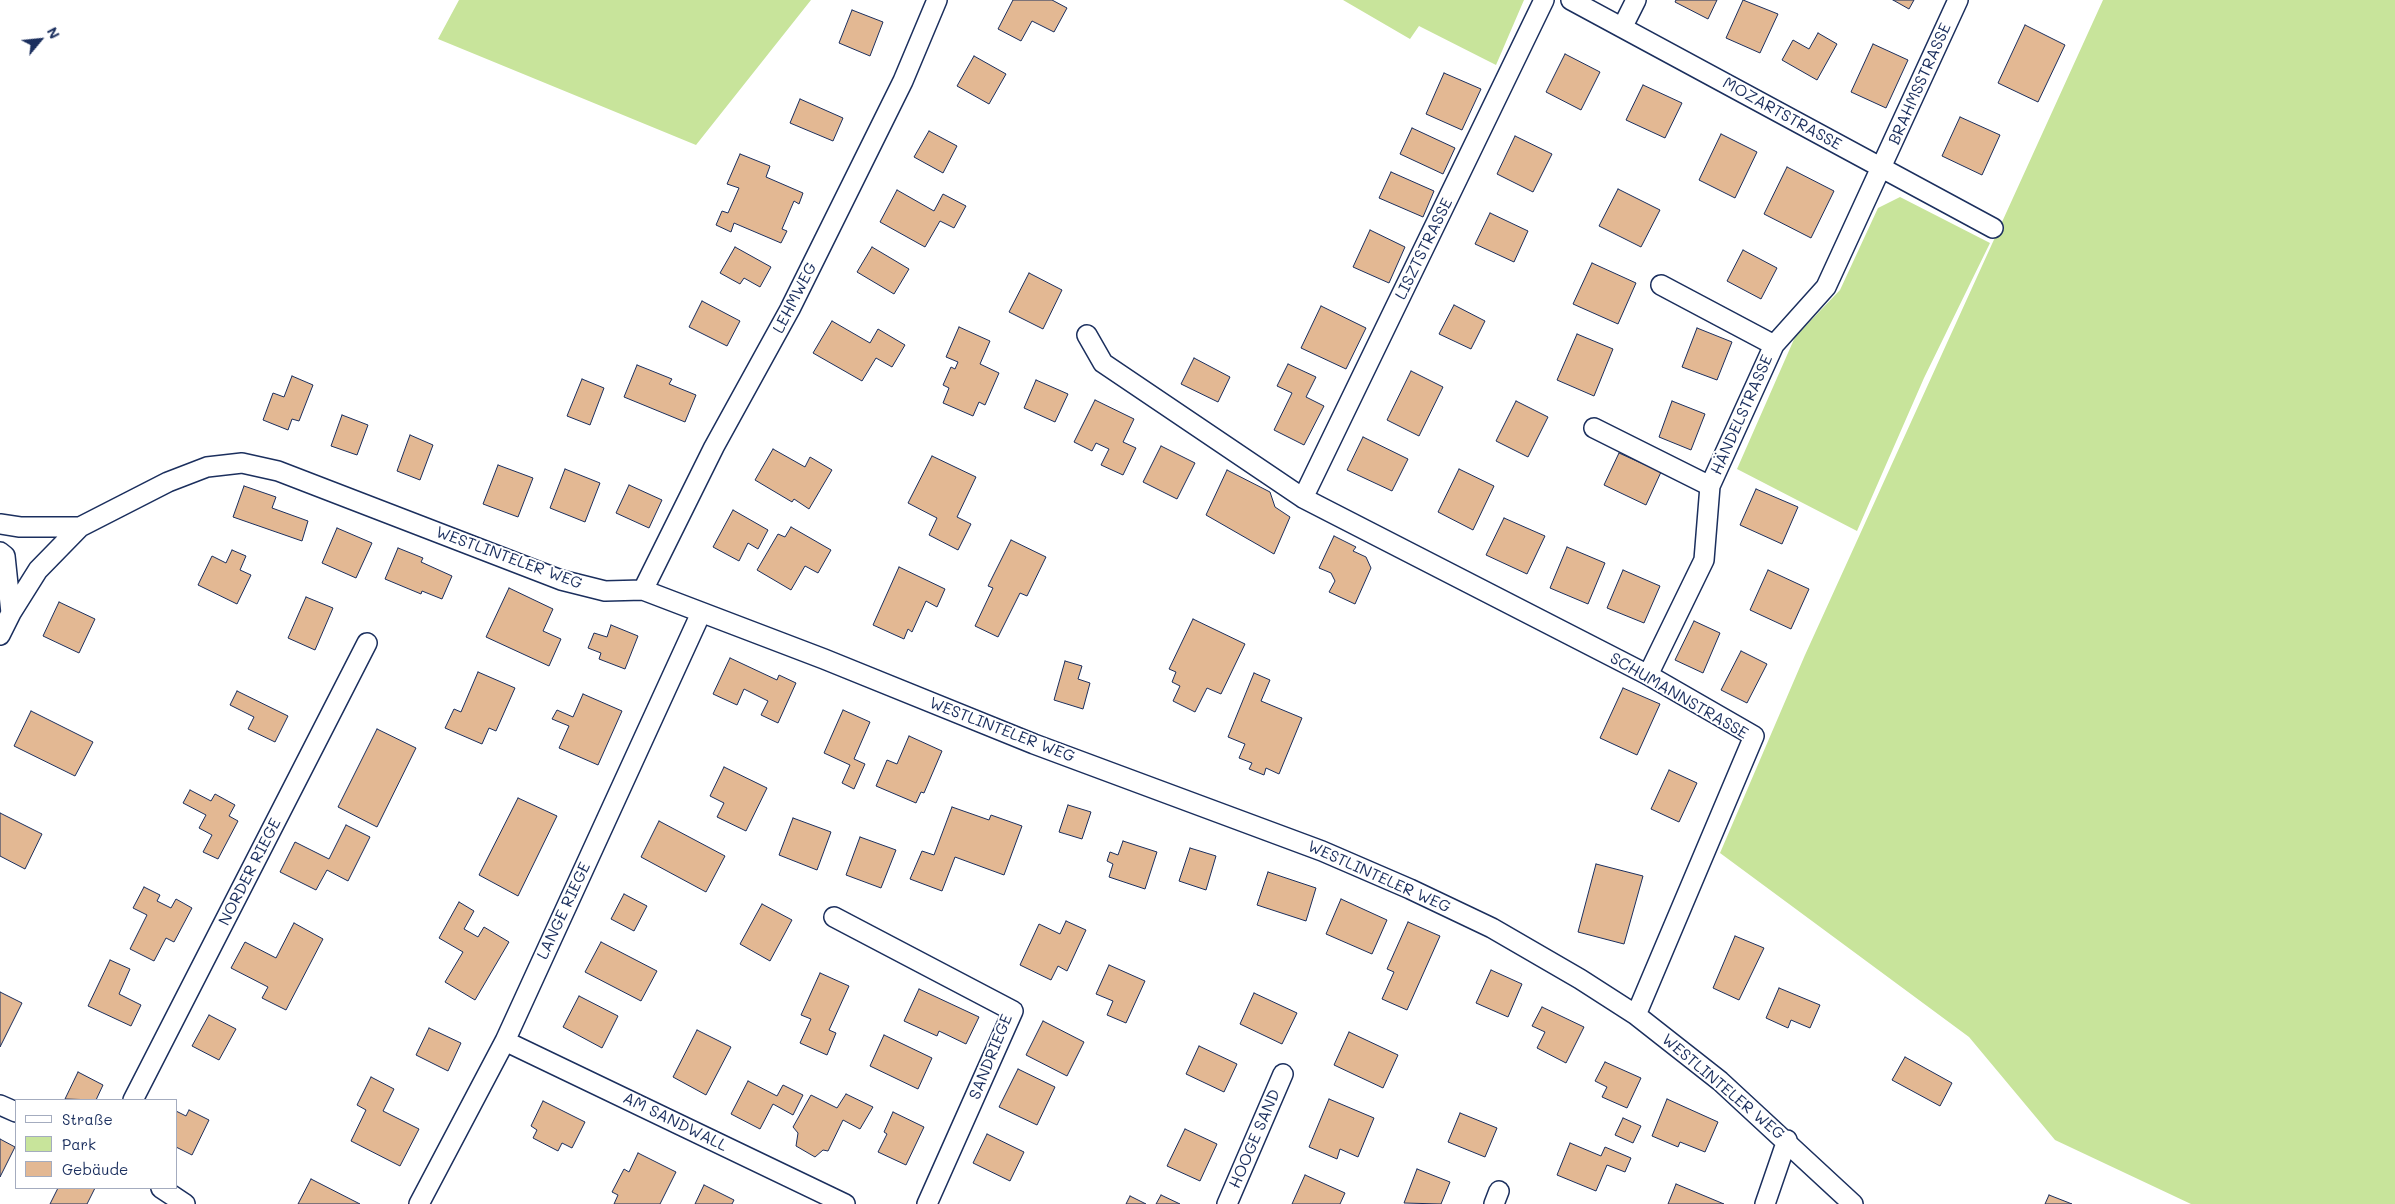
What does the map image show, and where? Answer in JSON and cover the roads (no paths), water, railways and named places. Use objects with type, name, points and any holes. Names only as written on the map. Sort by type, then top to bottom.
[{"type":"street","name":"LEHMWEG","points":[[643,590],[714,447],[790,309],[903,81],[937,0]]},
{"type":"street","name":"LISZTSTRASSE","points":[[1303,498],[1544,0]]},
{"type":"street","name":"MOZARTSTRASSE","points":[[1571,0],[1623,26],[1993,228]]},
{"type":"street","points":[[1623,26],[1636,0]]},
{"type":"street","name":"BRAHMSSTRASSE","points":[[1882,168],[1958,0]]},
{"type":"street","name":"HÄNDELSTRASSE","points":[[1648,675],[1704,560],[1710,486],[1774,345],[1826,287],[1882,168]]},
{"type":"street","name":"HÄNDELSTRASSE","points":[[1661,285],[1774,345]]},
{"type":"street","points":[[1087,335],[1103,363],[1303,498]]},
{"type":"street","name":"HÄNDELSTRASSE","points":[[1594,428],[1710,486]]},
{"type":"street","name":"WESTLINTELER WEG","points":[[0,635],[11,613],[38,570],[80,527],[168,482],[207,467],[242,462],[278,471],[561,580],[605,591],[643,590],[824,659],[1034,744],[1331,854],[1492,928],[1580,979],[1636,1015],[1720,1081],[1787,1140],[1853,1204]]},
{"type":"street","name":"SCHUMANNSTRASSE","points":[[1303,498],[1648,675],[1754,736],[1636,1015]]},
{"type":"street","name":"WESTLINTELER WEG","points":[[0,524],[20,528],[80,527]]},
{"type":"street","points":[[0,552],[5,556],[11,613]]},
{"type":"street","name":"LANGE RIEGE","points":[[419,1204],[505,1041],[701,613]]},
{"type":"street","name":"NORDER RIEGE","points":[[134,1099],[367,643]]},
{"type":"street","name":"SANDRIEGE","points":[[834,917],[1013,1011],[927,1204]]},
{"type":"street","name":"AM SANDWALL","points":[[505,1041],[845,1204]]},
{"type":"street","name":"HOOGE SAND","points":[[1227,1204],[1283,1074]]},
{"type":"street","points":[[0,1105],[15,1112]]},
{"type":"street","points":[[1765,1204],[1787,1140]]},
{"type":"street","points":[[162,1189],[185,1204]]}]
